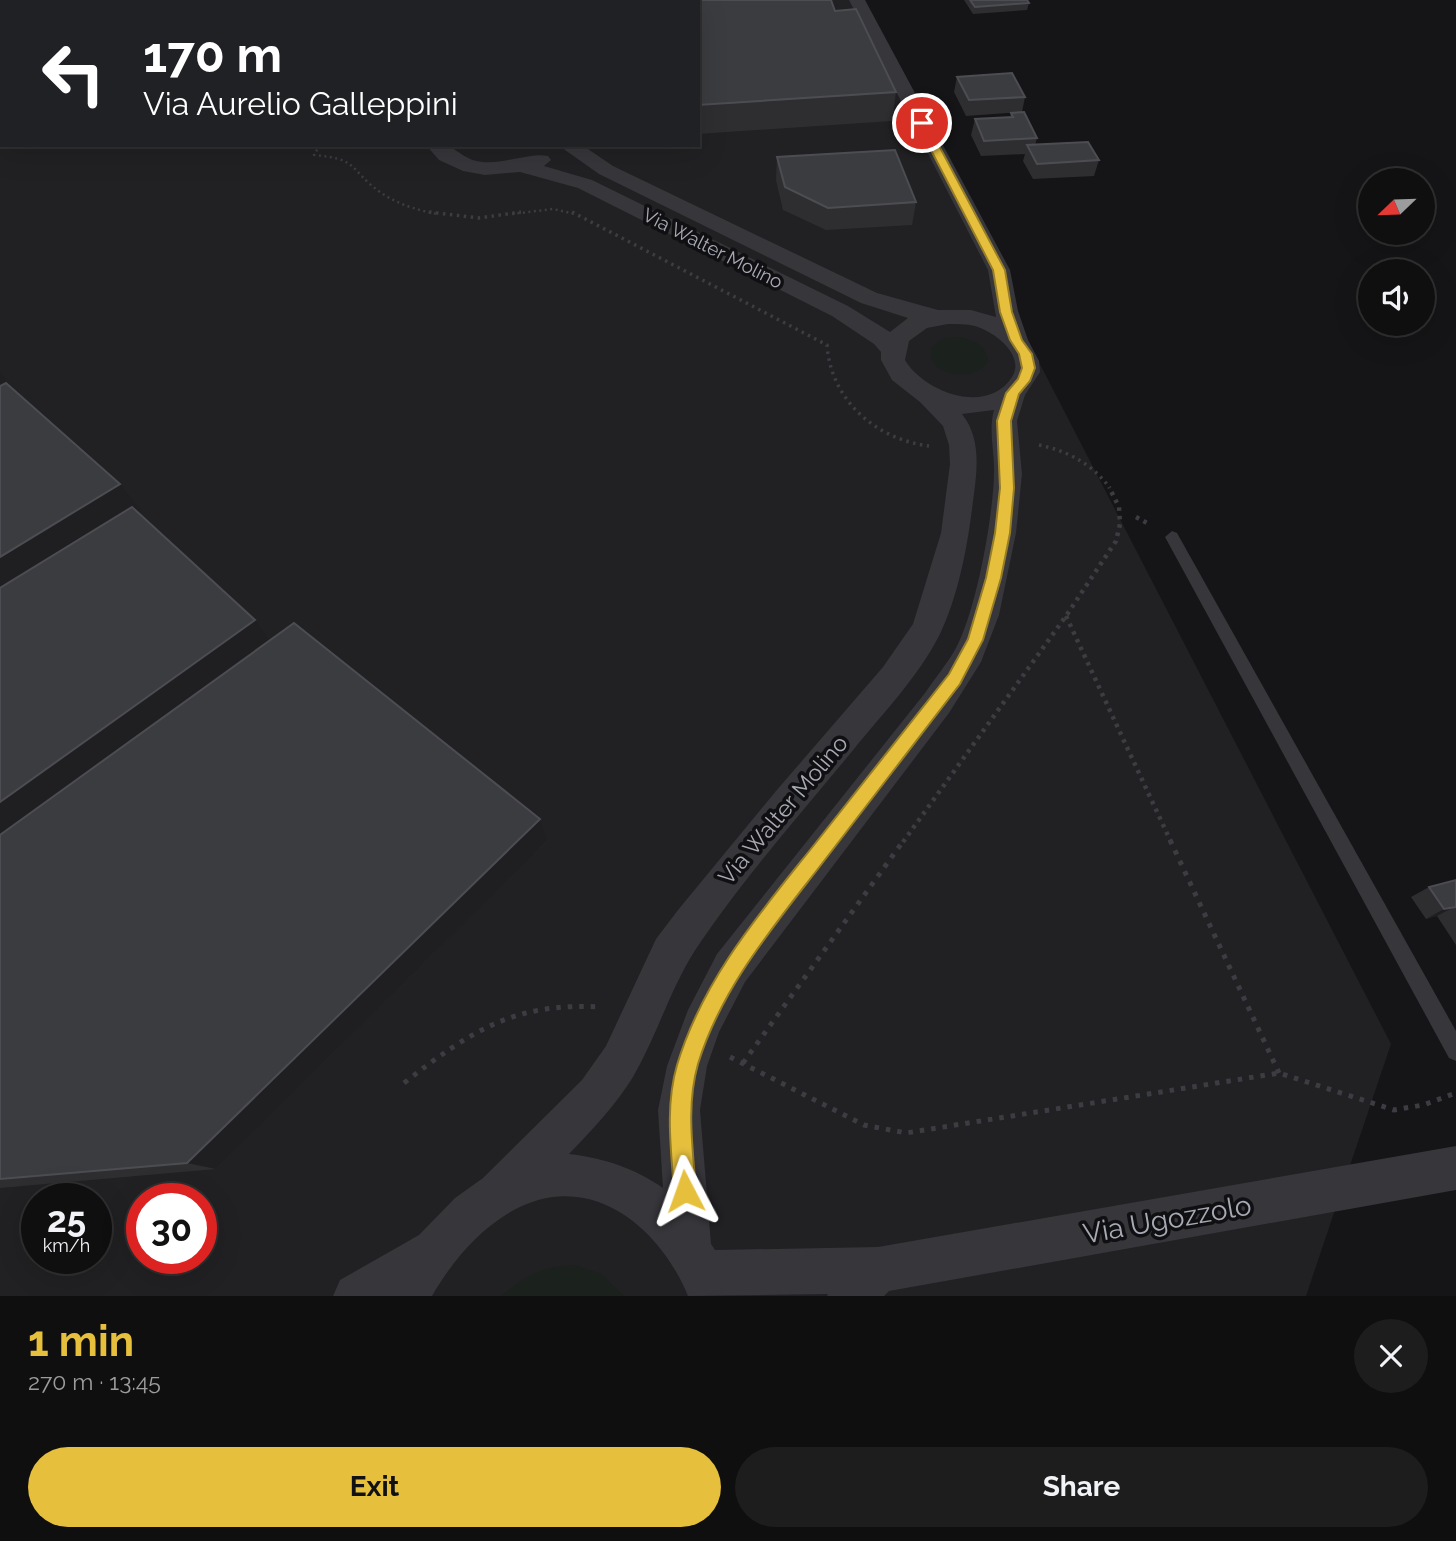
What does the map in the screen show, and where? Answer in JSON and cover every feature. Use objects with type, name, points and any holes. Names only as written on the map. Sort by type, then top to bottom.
[{"type":"street","points":[[701,1271],[679,1110],[687,1066],[695,1043],[710,1006],[731,968],[937,703],[970,653],[984,615],[1002,533],[1008,474],[1004,421],[1013,393],[1024,381],[1028,368],[1026,354],[1016,340],[1006,312],[999,270],[858,0]]},
{"type":"street","name":"Via Walter Molino","points":[[437,147],[444,156],[459,164],[478,168],[522,166],[540,161],[563,147]]},
{"type":"street","name":"Via Walter Molino","points":[[569,147],[606,170],[869,298],[896,307],[986,322],[1016,340]]},
{"type":"street","name":"Via Walter Molino","points":[[499,1194],[610,1079],[670,953],[691,923],[920,642],[936,604],[955,533],[964,476],[962,445],[955,422],[929,396],[905,380],[897,370],[893,350],[883,338],[841,311],[584,184],[522,166]]},
{"type":"street","points":[[893,350],[897,338],[907,328],[974,305],[986,295],[999,270]]},
{"type":"street","name":"Via Walter Molino","points":[[929,396],[964,404],[982,404],[1013,393]]},
{"type":"street","name":"Via Ugozzolo","points":[[701,1271],[864,1283],[1456,1168]]},
{"type":"street","points":[[407,1296],[433,1252],[464,1218],[499,1194],[536,1179],[572,1175],[608,1181],[642,1197],[670,1221],[701,1271]]},
{"type":"street","points":[[356,1296],[433,1252]]},
{"type":"lane","points":[[1172,537],[1456,1051]]},
{"type":"path","points":[[319,147],[314,155],[345,158],[356,165],[381,193],[408,206],[443,215],[478,218],[550,208],[571,212],[827,345],[830,367],[841,392],[866,418],[892,436],[906,443],[962,445]]},
{"type":"path","points":[[743,1063],[1066,616],[1116,541],[1122,523],[1119,506],[1101,477],[1075,455],[1049,446],[1005,444]]},
{"type":"path","points":[[1066,616],[1279,1073]]},
{"type":"path","points":[[404,1083],[467,1038],[511,1015],[533,1008],[589,1006],[618,1010],[638,1019]]},
{"type":"path","points":[[695,1043],[743,1063],[855,1121],[906,1133],[1279,1073],[1394,1110],[1423,1105],[1456,1093]]},
{"type":"shaded area","points":[[700,0],[852,0],[1391,1044],[1306,1296],[0,1296],[0,147],[700,147]]},
{"type":"shaded area","points":[[960,337],[985,350],[988,360],[982,368],[974,372],[954,374],[944,371],[931,358],[931,348],[942,339]]},
{"type":"shaded area","points":[[575,1265],[601,1274],[624,1296],[501,1296],[535,1273]]},
{"type":"building","points":[[700,0],[831,0],[835,11],[856,9],[896,92],[700,105]]},
{"type":"building","points":[[970,0],[1027,0],[1029,3],[975,7]]},
{"type":"building","points":[[1012,73],[1025,97],[969,100],[957,77]]},
{"type":"building","points":[[1024,112],[1037,138],[984,141],[975,119],[1013,117],[1011,113]]},
{"type":"building","points":[[1088,142],[1099,160],[1037,164],[1027,145]]},
{"type":"building","points":[[895,150],[916,202],[828,208],[785,187],[777,157]]},
{"type":"building","points":[[6,383],[120,484],[0,557],[0,386]]},
{"type":"building","points":[[132,507],[255,620],[0,802],[0,588]]},
{"type":"building","points":[[294,623],[540,819],[187,1163],[0,1179],[0,835]]},
{"type":"building","points":[[1456,880],[1456,907],[1444,909],[1429,887]]},
{"type":"route","points":[[685,1191],[679,1110],[687,1066],[710,1006],[731,968],[764,923],[955,679],[975,640],[993,578],[1007,488],[1004,421],[1013,393],[1024,381],[1028,368],[1026,354],[1016,340],[1006,312],[999,270],[922,123]]}]
